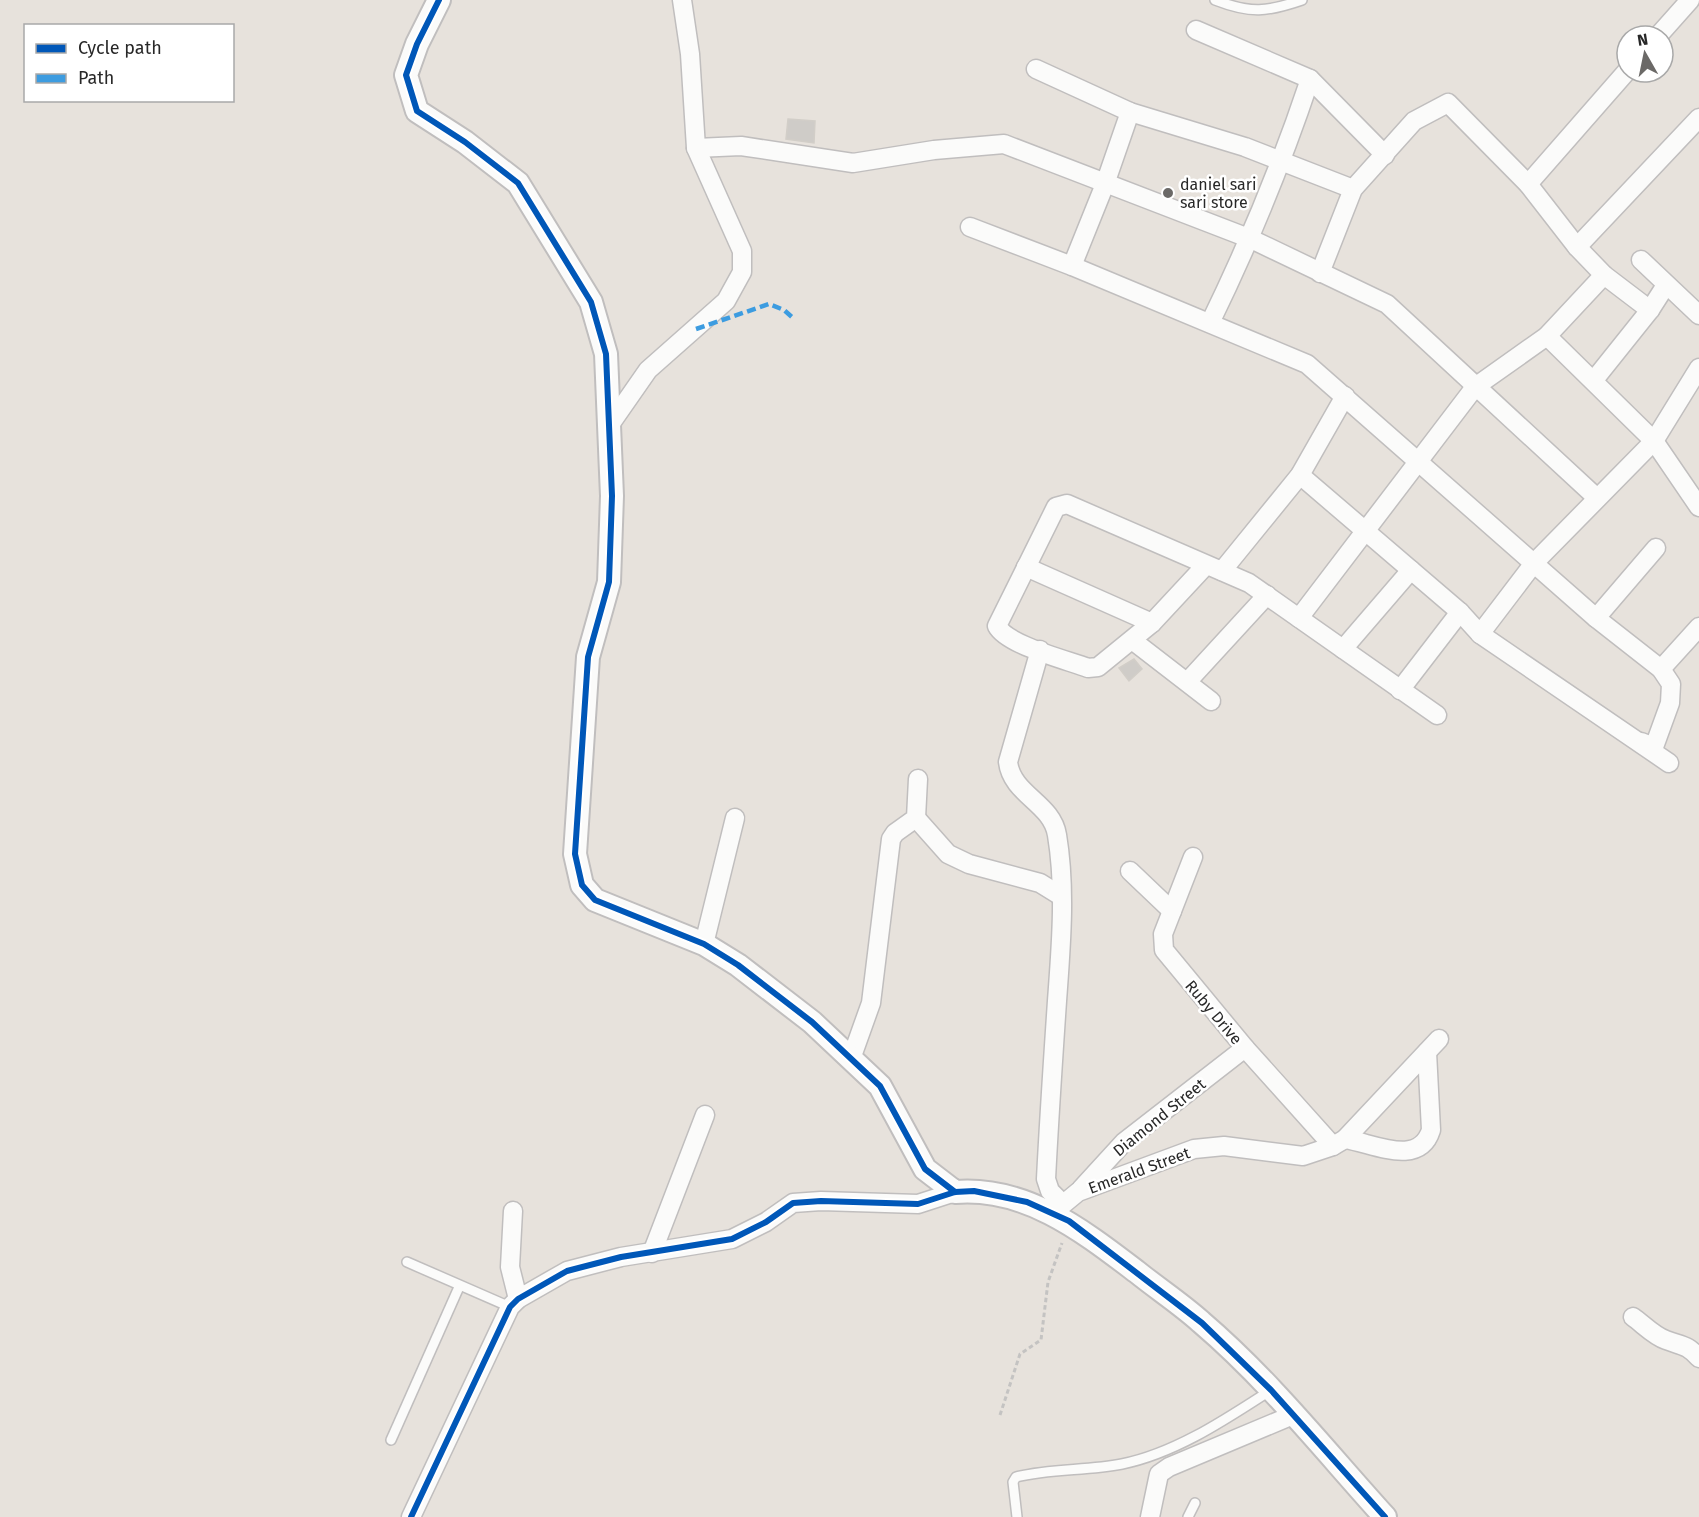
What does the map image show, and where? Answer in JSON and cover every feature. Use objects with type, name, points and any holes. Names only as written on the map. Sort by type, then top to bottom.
[{"type":"street","points":[[439,0],[417,44],[406,75],[417,111],[465,142],[518,183],[591,303],[606,354],[612,496],[609,582],[588,657],[575,854],[582,885],[595,900],[704,944],[738,965],[812,1022],[880,1086],[925,1169],[955,1192]]},
{"type":"street","points":[[609,426],[648,370],[726,301],[742,272],[741,251],[696,148],[690,54],[682,0]]},
{"type":"street","points":[[1668,24],[1689,0]]},
{"type":"street","points":[[1196,30],[1310,79],[1385,155]]},
{"type":"street","points":[[1036,69],[1130,112],[1283,160],[1353,189]]},
{"type":"street","points":[[1210,323],[1251,239],[1283,160],[1310,79]]},
{"type":"street","points":[[1528,184],[1616,84]]},
{"type":"street","points":[[1320,273],[1353,189],[1414,121],[1448,103],[1528,184],[1577,248],[1604,275],[1650,310]]},
{"type":"street","points":[[1072,266],[1105,184],[1130,112]]},
{"type":"street","points":[[1577,248],[1699,118]]},
{"type":"street","points":[[696,148],[741,146],[853,163],[934,150],[1005,144],[1251,239],[1387,304],[1597,498]]},
{"type":"street","points":[[970,227],[1072,266],[1307,364],[1596,618],[1661,669],[1671,684],[1670,703],[1654,747],[1641,742]]},
{"type":"street","points":[[1641,260],[1699,315]]},
{"type":"street","points":[[1299,618],[1475,387],[1548,336],[1604,275]]},
{"type":"street","points":[[1594,381],[1650,310],[1666,285]]},
{"type":"street","points":[[1548,336],[1654,441],[1699,507]]},
{"type":"street","points":[[1480,634],[1534,563],[1654,441],[1699,368]]},
{"type":"street","points":[[1345,396],[1300,475],[1214,568],[1098,667],[1088,668],[1019,643],[1000,632],[998,626],[1056,507],[1060,504],[1067,504],[1214,568],[1249,583],[1437,715]]},
{"type":"street","points":[[1300,475],[1460,612],[1480,634],[1669,763]]},
{"type":"street","points":[[1596,618],[1656,548]]},
{"type":"street","points":[[1026,567],[1152,623]]},
{"type":"street","points":[[1343,649],[1411,570]]},
{"type":"street","points":[[1188,681],[1267,595]]},
{"type":"street","points":[[1400,690],[1460,612]]},
{"type":"street","points":[[1661,669],[1699,627]]},
{"type":"street","points":[[1132,640],[1211,701]]},
{"type":"street","points":[[1040,650],[1008,762],[1010,774],[1018,788],[1053,821],[1057,834],[1062,933],[1046,1179],[1061,1213]]},
{"type":"street","points":[[918,778],[916,818],[948,854],[969,864],[1040,883],[1061,896]]},
{"type":"street","points":[[704,944],[735,818]]},
{"type":"street","points":[[852,1059],[871,1002],[891,839],[895,832],[916,818]]},
{"type":"street","name":"Ruby Drive","points":[[1193,857],[1163,934],[1164,950],[1245,1048],[1339,1143]]},
{"type":"street","points":[[1130,871],[1172,911]]},
{"type":"street","name":"Emerald Street","points":[[1061,1213],[1078,1192],[1194,1149],[1224,1146],[1303,1156],[1339,1143],[1433,1045],[1431,1130],[1428,1139],[1413,1151],[1399,1152],[1339,1143]]},
{"type":"street","name":"Diamond Street","points":[[1078,1192],[1124,1142],[1245,1048]]},
{"type":"street","points":[[652,1252],[705,1115]]},
{"type":"street","points":[[514,1303],[567,1270],[621,1257],[732,1239],[766,1222],[793,1203],[821,1201],[918,1204],[955,1192],[974,1191],[1027,1202],[1061,1213],[1202,1323],[1271,1390],[1385,1517]]},
{"type":"street","points":[[411,1517],[514,1303],[510,1267],[513,1211]]},
{"type":"street","points":[[1633,1317],[1666,1340],[1676,1341],[1691,1348],[1699,1358]]},
{"type":"street","points":[[1150,1517],[1159,1474],[1168,1467],[1293,1415]]},
{"type":"lane","points":[[1215,0],[1235,8],[1269,11],[1302,0]]},
{"type":"lane","points":[[407,1262],[459,1287],[514,1303]]},
{"type":"lane","points":[[391,1440],[459,1287]]},
{"type":"lane","points":[[1017,1517],[1013,1482],[1016,1477],[1124,1464],[1154,1455],[1220,1423],[1271,1390]]},
{"type":"lane","points":[[1188,1517],[1195,1503]]},
{"type":"path","points":[[1000,1415],[1020,1354],[1041,1340],[1048,1282],[1061,1213]]},
{"type":"building","points":[[788,119],[815,121],[814,143],[786,139]]},
{"type":"building","points":[[1134,659],[1142,669],[1129,681],[1119,668]]},
{"type":"marked path","points":[[696,329],[769,304],[784,310],[793,318]]},
{"type":"cycle path","points":[[439,0],[417,44],[406,75],[417,111],[465,142],[518,183],[591,302],[606,354],[612,496],[609,582],[588,657],[575,854],[582,885],[595,900],[704,944],[738,965],[812,1022],[880,1086],[925,1169],[955,1192]]},
{"type":"cycle path","points":[[411,1517],[510,1307],[518,1299],[567,1271],[621,1257],[732,1239],[766,1222],[793,1203],[821,1201],[918,1204],[955,1192],[974,1191],[1027,1202],[1069,1221],[1202,1323],[1271,1390],[1385,1517]]},
{"type":"place","name":"daniel sari sari store","points":[[1168,193]]}]
